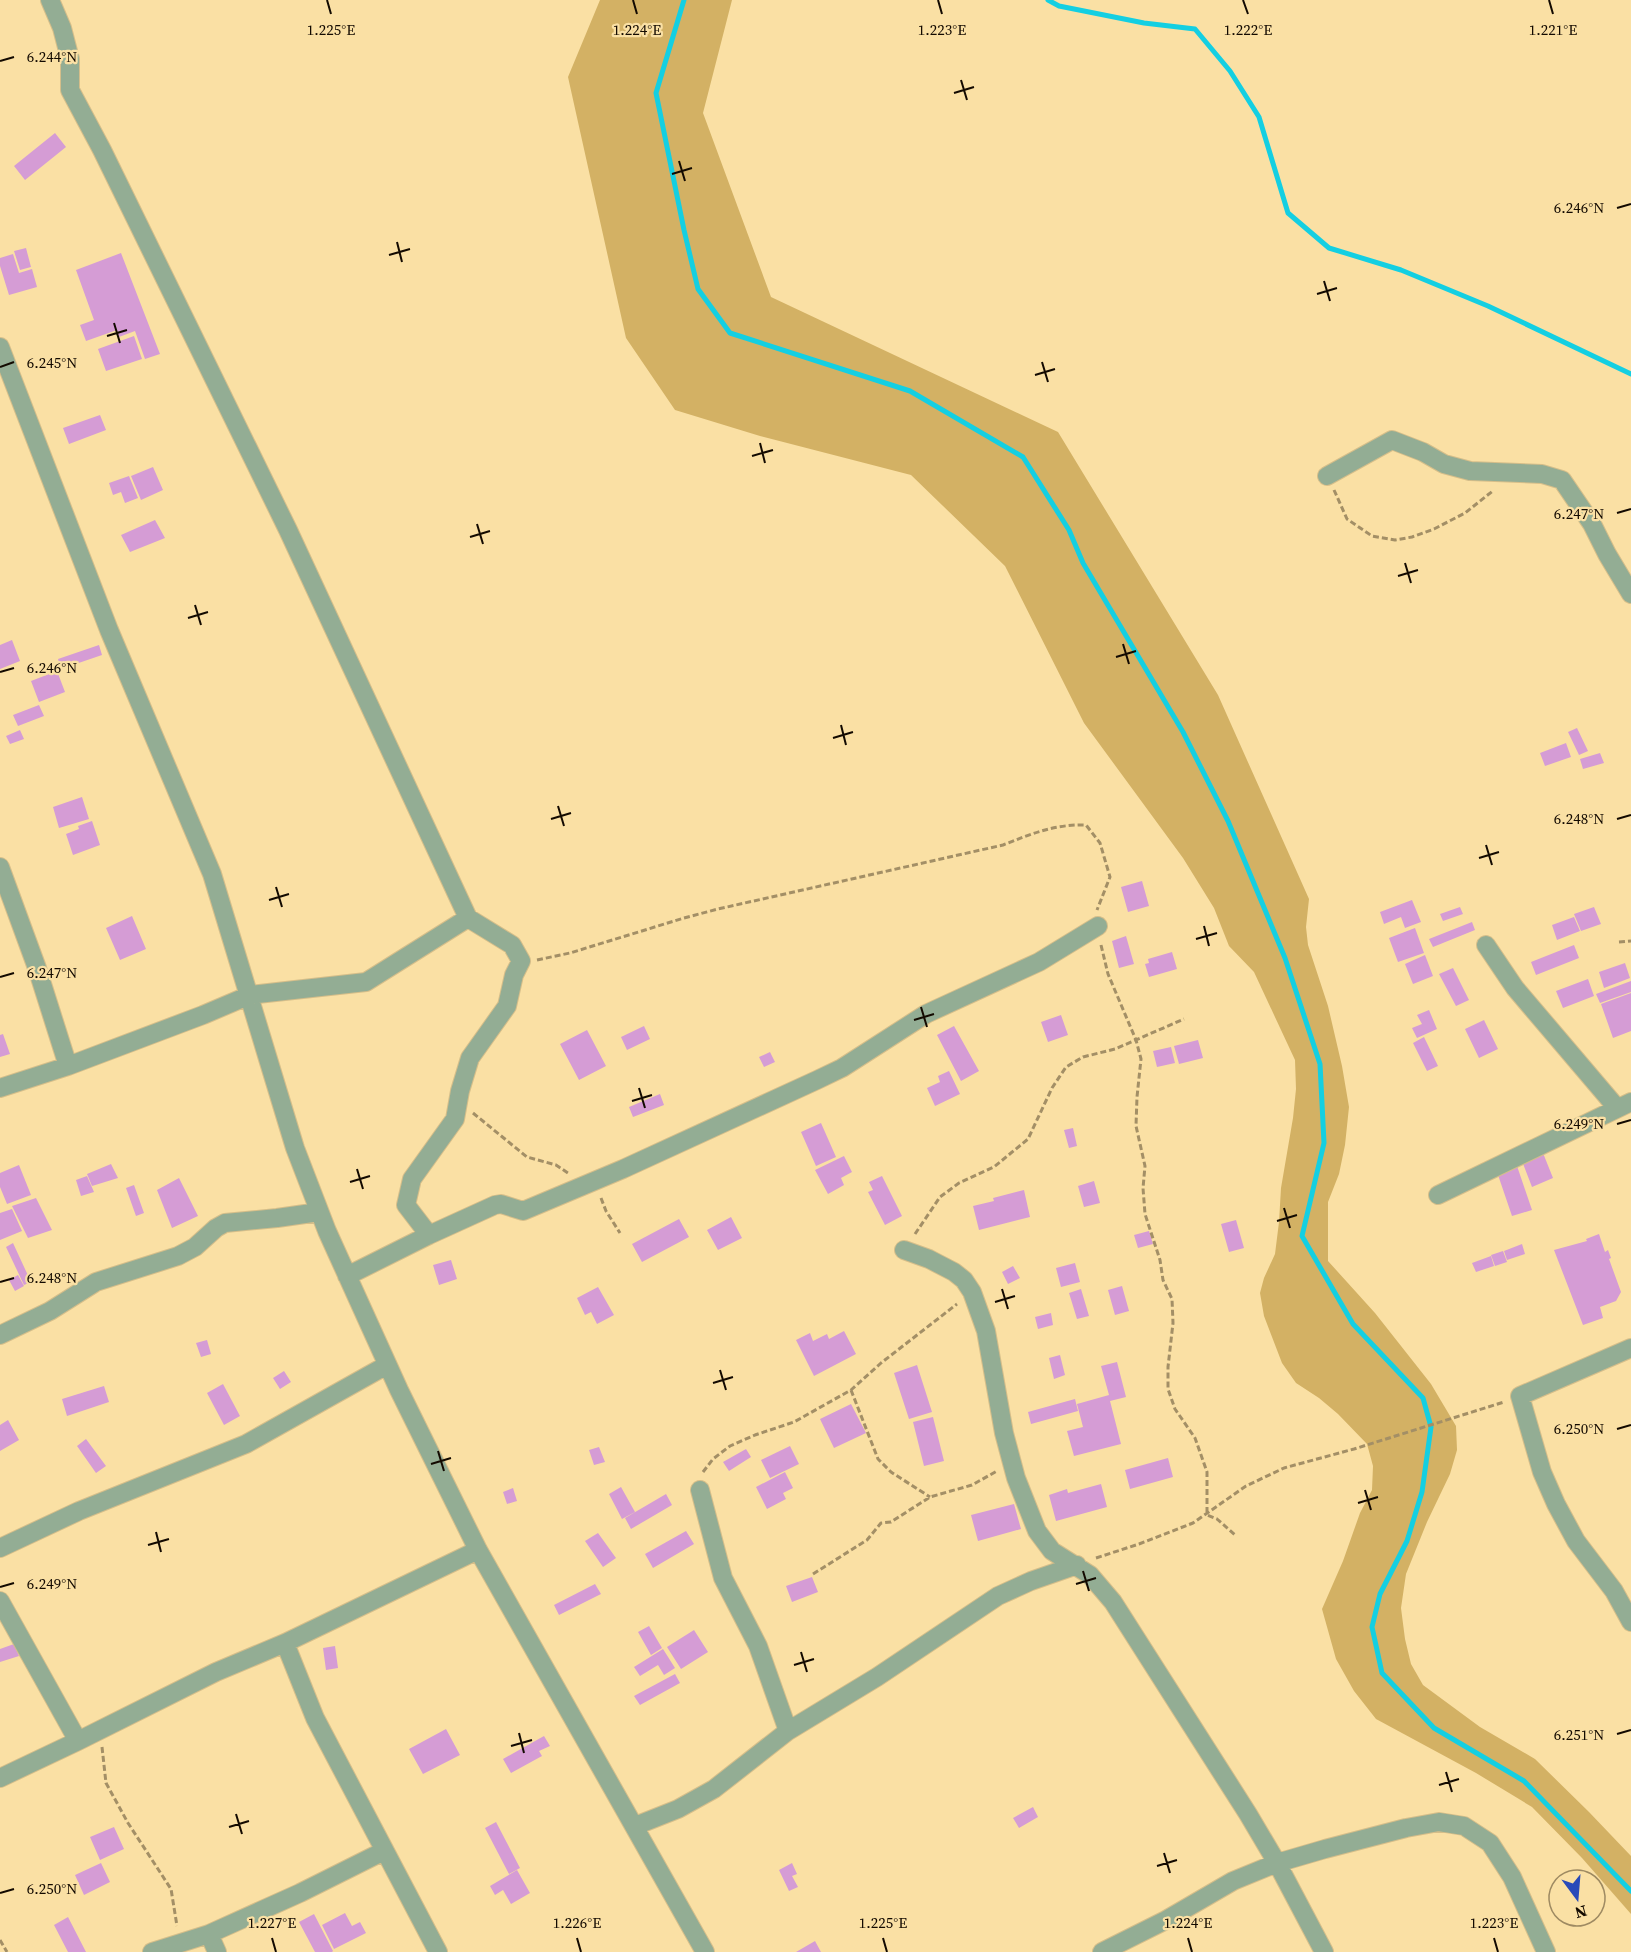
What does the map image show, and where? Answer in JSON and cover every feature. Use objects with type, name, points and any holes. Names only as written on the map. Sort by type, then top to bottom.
[{"type":"street","points":[[50,0],[62,28],[70,59],[70,90],[102,150],[288,530],[468,918],[512,945],[521,961],[514,975],[507,1006],[470,1058],[460,1091],[455,1119],[412,1179],[406,1205],[429,1235]]},
{"type":"street","points":[[0,346],[109,630],[212,874],[296,1148],[319,1212],[347,1276],[387,1365],[478,1550],[705,1952]]},
{"type":"street","points":[[1327,476],[1392,440],[1423,452],[1444,464],[1470,471],[1542,474],[1562,480],[1592,524],[1631,594]]},
{"type":"street","points":[[0,867],[37,968],[68,1066]]},
{"type":"street","points":[[0,1088],[68,1066],[250,995],[366,982],[468,918]]},
{"type":"street","points":[[347,1276],[495,1205],[501,1204],[523,1211],[587,1185],[842,1068],[926,1014],[1040,962],[1098,926]]},
{"type":"street","points":[[1438,1195],[1624,1105],[1515,988],[1486,945]]},
{"type":"street","points":[[0,1335],[50,1311],[96,1282],[178,1256],[195,1246],[225,1222],[319,1212]]},
{"type":"street","points":[[904,1250],[954,1272],[964,1280],[972,1292],[986,1331],[1004,1433],[1012,1463],[1036,1531],[1052,1551],[1090,1575],[1113,1602],[1277,1863],[1324,1952]]},
{"type":"street","points":[[1631,1348],[1520,1396],[1542,1472],[1556,1504],[1576,1541],[1614,1591],[1631,1622]]},
{"type":"street","points":[[0,1548],[79,1511],[246,1444],[387,1365]]},
{"type":"street","points":[[700,1490],[723,1578],[758,1646],[788,1731]]},
{"type":"street","points":[[0,1778],[78,1742],[216,1672],[285,1643],[478,1550]]},
{"type":"street","points":[[635,1826],[678,1809],[714,1789],[788,1731],[877,1677],[998,1596],[1031,1581],[1077,1565]]},
{"type":"street","points":[[0,1601],[78,1742]]},
{"type":"street","points":[[285,1643],[315,1718],[438,1952]]},
{"type":"street","points":[[1102,1952],[1166,1920],[1233,1881],[1277,1863],[1406,1828],[1438,1822],[1464,1826],[1490,1843],[1512,1877],[1546,1952]]},
{"type":"street","points":[[152,1952],[209,1934],[300,1893],[384,1851]]},
{"type":"street","points":[[209,1934],[217,1952]]},
{"type":"path","points":[[1327,476],[1347,519],[1372,536],[1395,540],[1434,529],[1465,513],[1493,490],[1524,473]]},
{"type":"path","points":[[521,961],[547,959],[718,909],[1003,845],[1030,834],[1066,825],[1086,825],[1100,843],[1110,877],[1095,914],[1108,974],[1136,1040],[1141,1059],[1136,1126],[1145,1166],[1143,1188],[1145,1214],[1160,1260],[1163,1280],[1172,1299],[1173,1323],[1168,1389],[1175,1409],[1195,1438],[1207,1472],[1207,1515]]},
{"type":"path","points":[[1619,942],[1631,941]]},
{"type":"path","points":[[904,1250],[940,1197],[958,1183],[993,1167],[1028,1139],[1052,1088],[1066,1067],[1083,1058],[1115,1049],[1184,1019]]},
{"type":"path","points":[[460,1091],[470,1110],[526,1156],[556,1165],[599,1193],[606,1211],[620,1233]]},
{"type":"path","points":[[700,1490],[701,1475],[705,1469],[713,1459],[730,1446],[748,1437],[794,1422],[851,1390],[881,1363],[972,1292]]},
{"type":"path","points":[[851,1390],[878,1459],[891,1472],[930,1497]]},
{"type":"path","points":[[1077,1565],[1170,1533],[1207,1515],[1246,1486],[1284,1468],[1354,1449],[1520,1396]]},
{"type":"path","points":[[813,1574],[867,1540],[881,1523],[891,1522],[930,1497],[972,1485],[1012,1463]]},
{"type":"path","points":[[1207,1515],[1217,1519],[1235,1535]]},
{"type":"path","points":[[100,1731],[106,1784],[128,1823],[171,1889],[180,1942]]},
{"type":"path","points":[[0,1940],[7,1952]]},
{"type":"shaded area","points":[[600,0],[732,0],[703,113],[771,297],[1058,432],[1218,695],[1309,899],[1306,927],[1308,945],[1328,1006],[1342,1066],[1349,1107],[1339,1174],[1328,1202],[1328,1261],[1375,1313],[1431,1384],[1456,1426],[1457,1450],[1450,1474],[1406,1574],[1401,1608],[1411,1664],[1423,1685],[1480,1727],[1535,1759],[1631,1856],[1631,1914],[1607,1887],[1607,1868],[1591,1868],[1532,1807],[1476,1773],[1376,1719],[1354,1691],[1336,1659],[1322,1609],[1343,1561],[1360,1513],[1372,1490],[1373,1466],[1367,1444],[1338,1414],[1296,1383],[1282,1363],[1264,1316],[1260,1293],[1275,1254],[1281,1188],[1296,1089],[1295,1060],[1254,972],[1229,946],[1214,908],[1183,858],[1084,723],[1005,566],[911,475],[760,436],[675,410],[626,338],[568,77]]},
{"type":"building","points":[[55,133],[66,147],[25,180],[14,166]]},
{"type":"building","points":[[26,248],[31,267],[20,270],[14,251]]},
{"type":"building","points":[[121,253],[160,354],[145,359],[135,331],[119,337],[117,330],[86,341],[80,325],[94,320],[76,270]]},
{"type":"building","points":[[13,254],[19,273],[32,269],[37,287],[9,295],[0,266],[0,258]]},
{"type":"building","points":[[134,336],[142,359],[106,371],[98,349]]},
{"type":"building","points":[[100,415],[106,430],[69,444],[63,428]]},
{"type":"building","points":[[153,467],[163,490],[141,500],[131,476]]},
{"type":"building","points":[[129,476],[138,498],[125,503],[121,492],[113,495],[109,483]]},
{"type":"building","points":[[155,520],[165,538],[130,552],[121,535]]},
{"type":"building","points":[[12,640],[20,661],[0,669],[0,645]]},
{"type":"building","points":[[99,645],[102,655],[61,669],[58,659]]},
{"type":"building","points":[[57,671],[65,692],[39,702],[31,681]]},
{"type":"building","points":[[39,705],[44,716],[18,726],[13,715]]},
{"type":"building","points":[[1577,728],[1588,751],[1579,755],[1568,732]]},
{"type":"building","points":[[20,730],[24,739],[10,744],[6,736]]},
{"type":"building","points":[[1566,743],[1571,757],[1545,766],[1540,753]]},
{"type":"building","points":[[1600,753],[1604,763],[1583,769],[1580,759]]},
{"type":"building","points":[[82,797],[89,819],[59,828],[53,807]]},
{"type":"building","points":[[92,821],[100,845],[73,855],[66,834]]},
{"type":"building","points":[[1142,881],[1149,906],[1128,912],[1121,887]]},
{"type":"building","points":[[1412,900],[1421,922],[1405,928],[1401,917],[1384,924],[1380,912]]},
{"type":"building","points":[[1460,907],[1463,914],[1443,921],[1440,914]]},
{"type":"building","points":[[1594,907],[1601,924],[1581,931],[1574,914]]},
{"type":"building","points":[[132,916],[146,949],[120,960],[106,928]]},
{"type":"building","points":[[1574,917],[1580,931],[1557,940],[1552,925]]},
{"type":"building","points":[[1472,922],[1475,930],[1433,947],[1429,939]]},
{"type":"building","points":[[1415,928],[1424,953],[1398,962],[1389,938]]},
{"type":"building","points":[[1126,936],[1134,964],[1119,968],[1112,941]]},
{"type":"building","points":[[1574,945],[1579,958],[1536,975],[1531,962]]},
{"type":"building","points":[[1172,952],[1177,969],[1149,977],[1145,964],[1149,963],[1148,959]]},
{"type":"building","points":[[1425,955],[1433,976],[1413,984],[1405,964]]},
{"type":"building","points":[[1625,963],[1630,978],[1604,988],[1599,972]]},
{"type":"building","points":[[1453,968],[1469,1000],[1456,1006],[1439,974]]},
{"type":"building","points":[[1588,979],[1594,996],[1563,1008],[1556,991]]},
{"type":"building","points":[[1631,981],[1631,992],[1600,1003],[1596,994]]},
{"type":"building","points":[[1631,993],[1631,1031],[1613,1038],[1601,1004]]},
{"type":"building","points":[[1429,1010],[1437,1029],[1417,1038],[1412,1028],[1422,1024],[1417,1015]]},
{"type":"building","points":[[1061,1015],[1068,1035],[1048,1042],[1041,1022]]},
{"type":"building","points":[[1484,1020],[1498,1049],[1479,1058],[1465,1029]]},
{"type":"building","points":[[644,1026],[650,1039],[627,1050],[621,1037]]},
{"type":"building","points":[[954,1026],[979,1071],[961,1081],[937,1035]]},
{"type":"building","points":[[587,1030],[606,1066],[579,1080],[560,1044]]},
{"type":"building","points":[[3,1034],[10,1054],[0,1057],[0,1035]]},
{"type":"building","points":[[1424,1037],[1438,1066],[1427,1071],[1413,1043]]},
{"type":"building","points":[[1198,1040],[1203,1058],[1179,1064],[1174,1046]]},
{"type":"building","points":[[1171,1047],[1175,1063],[1157,1067],[1153,1051]]},
{"type":"building","points":[[770,1052],[775,1062],[764,1067],[759,1057]]},
{"type":"building","points":[[949,1071],[960,1094],[935,1106],[927,1088],[940,1082],[938,1076]]},
{"type":"building","points":[[660,1094],[664,1105],[633,1117],[629,1107]]},
{"type":"building","points":[[821,1123],[836,1157],[816,1166],[801,1132]]},
{"type":"building","points":[[1073,1128],[1077,1146],[1069,1148],[1064,1130]]},
{"type":"building","points":[[1543,1153],[1553,1178],[1532,1187],[1522,1161]]},
{"type":"building","points":[[844,1156],[852,1172],[841,1178],[844,1185],[828,1194],[815,1170]]},
{"type":"building","points":[[111,1164],[118,1178],[92,1186],[87,1174]]},
{"type":"building","points":[[19,1165],[31,1195],[7,1204],[0,1187],[0,1173]]},
{"type":"building","points":[[1517,1166],[1532,1210],[1512,1216],[1497,1172]]},
{"type":"building","points":[[87,1176],[94,1192],[81,1196],[76,1180]]},
{"type":"building","points":[[882,1176],[902,1216],[885,1225],[868,1192],[873,1190],[869,1182]]},
{"type":"building","points":[[179,1178],[198,1216],[172,1228],[157,1190]]},
{"type":"building","points":[[1094,1181],[1100,1203],[1084,1207],[1078,1186]]},
{"type":"building","points":[[134,1185],[144,1213],[136,1216],[126,1188]]},
{"type":"building","points":[[1024,1190],[1030,1217],[979,1230],[973,1206]]},
{"type":"building","points":[[36,1198],[52,1230],[28,1238],[12,1206]]},
{"type":"building","points":[[12,1209],[22,1231],[0,1240],[0,1213]]},
{"type":"building","points":[[731,1217],[742,1238],[718,1250],[707,1230]]},
{"type":"building","points":[[679,1219],[689,1237],[642,1262],[632,1244]]},
{"type":"building","points":[[1236,1220],[1244,1248],[1229,1252],[1221,1224]]},
{"type":"building","points":[[1149,1231],[1153,1244],[1138,1248],[1134,1235]]},
{"type":"building","points":[[1599,1234],[1605,1252],[1608,1250],[1621,1292],[1616,1301],[1600,1307],[1603,1318],[1583,1325],[1554,1250],[1587,1241],[1586,1239]]},
{"type":"building","points":[[13,1243],[31,1282],[24,1285],[6,1247]]},
{"type":"building","points":[[1522,1244],[1525,1254],[1507,1260],[1504,1251]]},
{"type":"building","points":[[1503,1251],[1507,1262],[1495,1266],[1491,1255]]},
{"type":"building","points":[[1491,1256],[1494,1266],[1476,1272],[1472,1263]]},
{"type":"building","points":[[451,1260],[457,1279],[439,1285],[433,1265]]},
{"type":"building","points":[[1075,1263],[1080,1282],[1061,1287],[1056,1268]]},
{"type":"building","points":[[1013,1266],[1020,1278],[1008,1284],[1002,1272]]},
{"type":"building","points":[[18,1275],[24,1286],[15,1291],[9,1280]]},
{"type":"building","points":[[1122,1286],[1129,1311],[1115,1315],[1108,1290]]},
{"type":"building","points":[[598,1287],[614,1315],[597,1324],[591,1312],[585,1315],[577,1298]]},
{"type":"building","points":[[1081,1289],[1089,1316],[1077,1319],[1069,1293]]},
{"type":"building","points":[[1051,1313],[1053,1325],[1038,1329],[1035,1317]]},
{"type":"building","points":[[844,1331],[856,1354],[814,1376],[796,1340],[810,1333],[813,1341],[827,1334],[829,1339]]},
{"type":"building","points":[[207,1340],[211,1354],[201,1357],[196,1343]]},
{"type":"building","points":[[1060,1355],[1065,1375],[1054,1379],[1049,1358]]},
{"type":"building","points":[[1117,1362],[1126,1397],[1110,1401],[1121,1444],[1074,1456],[1067,1431],[1083,1427],[1077,1404],[1109,1395],[1101,1366]]},
{"type":"building","points":[[917,1365],[932,1412],[909,1419],[894,1373]]},
{"type":"building","points":[[284,1371],[291,1382],[280,1389],[273,1378]]},
{"type":"building","points":[[223,1384],[240,1416],[224,1425],[207,1393]]},
{"type":"building","points":[[104,1386],[109,1402],[67,1416],[62,1399]]},
{"type":"building","points":[[1075,1399],[1078,1411],[1031,1424],[1028,1412]]},
{"type":"building","points":[[851,1404],[866,1433],[834,1448],[820,1419]]},
{"type":"building","points":[[933,1417],[944,1461],[924,1466],[913,1422]]},
{"type":"building","points":[[8,1420],[19,1440],[0,1451],[0,1425]]},
{"type":"building","points":[[86,1439],[106,1466],[96,1473],[77,1446]]},
{"type":"building","points":[[790,1446],[799,1464],[770,1478],[761,1460]]},
{"type":"building","points":[[599,1447],[605,1462],[594,1465],[589,1450]]},
{"type":"building","points":[[746,1449],[751,1457],[729,1471],[723,1462]]},
{"type":"building","points":[[1168,1458],[1173,1477],[1130,1489],[1125,1470]]},
{"type":"building","points":[[785,1472],[793,1488],[783,1493],[786,1499],[767,1509],[756,1487]]},
{"type":"building","points":[[1101,1484],[1107,1507],[1056,1521],[1049,1495],[1067,1489],[1068,1493]]},
{"type":"building","points":[[621,1487],[635,1512],[622,1519],[609,1494]]},
{"type":"building","points":[[513,1488],[517,1501],[507,1504],[503,1492]]},
{"type":"building","points":[[666,1494],[672,1505],[631,1529],[625,1518]]},
{"type":"building","points":[[1014,1504],[1021,1529],[978,1541],[971,1515]]},
{"type":"building","points":[[686,1531],[694,1544],[653,1568],[645,1554]]},
{"type":"building","points":[[598,1533],[616,1558],[603,1567],[585,1541]]},
{"type":"building","points":[[812,1577],[818,1592],[792,1602],[786,1586]]},
{"type":"building","points":[[595,1584],[601,1594],[559,1615],[554,1605]]},
{"type":"building","points":[[649,1626],[662,1648],[651,1655],[638,1632]]},
{"type":"building","points":[[694,1630],[708,1652],[681,1669],[667,1647]]},
{"type":"building","points":[[14,1644],[19,1656],[0,1662],[0,1649]]},
{"type":"building","points":[[335,1646],[338,1668],[326,1670],[323,1648]]},
{"type":"building","points":[[663,1649],[675,1668],[664,1675],[658,1665],[640,1676],[634,1667]]},
{"type":"building","points":[[675,1674],[680,1683],[640,1705],[634,1696]]},
{"type":"building","points":[[446,1729],[460,1755],[423,1774],[409,1749]]},
{"type":"building","points":[[544,1736],[550,1746],[539,1751],[542,1756],[511,1773],[503,1759]]},
{"type":"building","points":[[1033,1807],[1038,1817],[1019,1828],[1013,1818]]},
{"type":"building","points":[[496,1822],[520,1868],[509,1874],[485,1828]]},
{"type":"building","points":[[114,1827],[124,1849],[100,1860],[90,1837]]},
{"type":"building","points":[[101,1863],[110,1882],[84,1895],[75,1875]]},
{"type":"building","points":[[792,1863],[797,1874],[792,1876],[798,1887],[789,1891],[779,1870]]},
{"type":"building","points":[[517,1870],[530,1893],[511,1904],[503,1890],[495,1895],[490,1886]]},
{"type":"building","points":[[345,1913],[352,1926],[360,1922],[366,1933],[334,1949],[322,1925]]},
{"type":"building","points":[[314,1914],[332,1952],[315,1952],[299,1922]]},
{"type":"building","points":[[68,1917],[86,1952],[68,1952],[54,1925]]},
{"type":"building","points":[[815,1941],[821,1952],[796,1952]]},
{"type":"waterway","points":[[684,0],[656,93],[698,289],[730,333],[910,391],[1023,457],[1069,530],[1083,563],[1183,732],[1228,821],[1285,958],[1320,1064],[1324,1143],[1302,1236],[1353,1324],[1423,1398],[1431,1427],[1422,1492],[1407,1541],[1380,1594],[1372,1627],[1382,1673],[1434,1728],[1524,1781],[1631,1891]]},
{"type":"waterway","points":[[1048,0],[1059,6],[1144,23],[1195,29],[1230,71],[1259,117],[1288,213],[1329,248],[1401,270],[1488,306],[1631,374]]}]
